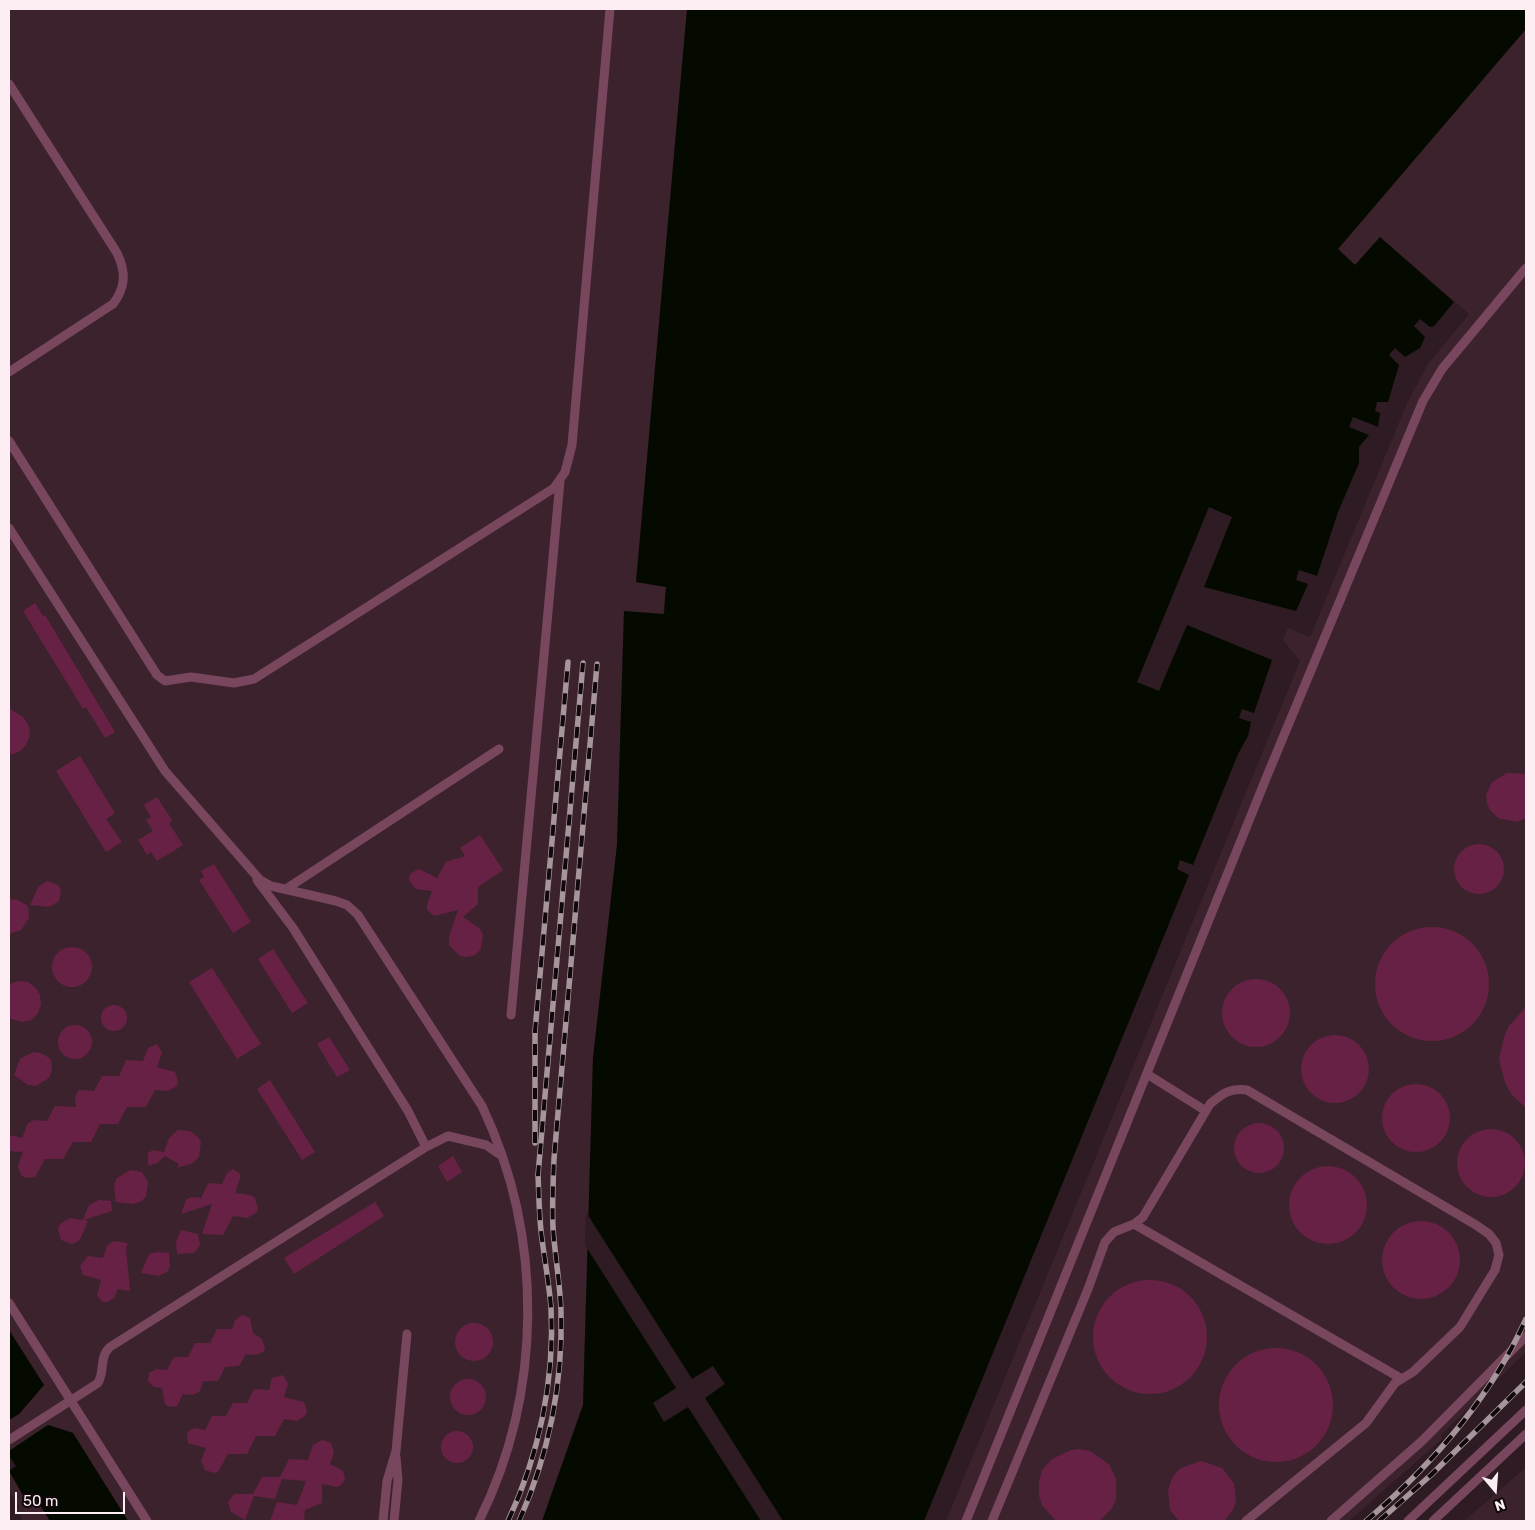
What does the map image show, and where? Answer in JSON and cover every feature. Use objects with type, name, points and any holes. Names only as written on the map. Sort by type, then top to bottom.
[{"type":"lane","points":[[510,1015],[560,482],[569,462],[572,445],[610,9]]},
{"type":"lane","points":[[9,84],[117,253],[124,272],[122,290],[112,304],[9,372]]},
{"type":"lane","points":[[966,1521],[1267,776],[1422,401],[1442,369],[1526,268]]},
{"type":"lane","points":[[9,441],[156,675],[165,681],[191,677],[234,684],[254,679],[538,499],[560,482]]},
{"type":"lane","points":[[9,528],[165,771],[251,871],[293,928],[408,1112],[426,1147]]},
{"type":"lane","points":[[286,890],[499,749]]},
{"type":"lane","points":[[251,871],[271,886],[347,905],[358,915],[482,1106],[502,1156],[523,1238],[528,1297],[527,1357],[516,1422],[500,1474],[479,1521]]},
{"type":"lane","points":[[1147,1074],[1206,1111]]},
{"type":"lane","points":[[992,1521],[1088,1289],[1105,1242],[1114,1232],[1134,1224],[1143,1217],[1210,1104],[1224,1092],[1234,1088],[1247,1090],[1489,1234],[1496,1244],[1499,1255],[1495,1270],[1460,1327],[1413,1372],[1395,1383],[1366,1423],[1246,1521]]},
{"type":"lane","points":[[9,1440],[98,1383],[102,1375],[103,1355],[110,1346],[426,1147],[448,1136],[486,1146],[502,1156]]},
{"type":"lane","points":[[1134,1224],[1402,1379]]},
{"type":"lane","points":[[9,1303],[147,1521]]},
{"type":"lane","points":[[394,1521],[398,1480],[396,1451],[407,1334]]},
{"type":"lane","points":[[1331,1521],[1422,1441],[1526,1336]]},
{"type":"lane","points":[[1408,1521],[1526,1410]]},
{"type":"lane","points":[[1433,1521],[1526,1434]]},
{"type":"lane","points":[[383,1521],[387,1481],[396,1451]]},
{"type":"shaded area","points":[[9,9],[687,9],[636,582],[666,587],[663,615],[624,612],[617,845],[593,1058],[583,1405],[542,1521],[128,1521],[73,1433],[48,1425],[9,1451],[9,1420],[19,1414],[44,1385],[9,1330]]},
{"type":"shaded area","points":[[687,9],[1526,9],[1526,29],[1338,249],[1355,265],[1380,237],[1454,302],[1434,326],[1430,327],[1420,319],[1414,326],[1425,337],[1420,348],[1405,357],[1395,348],[1389,355],[1399,365],[1388,402],[1377,402],[1375,411],[1380,413],[1378,427],[1353,417],[1349,427],[1369,435],[1359,447],[1359,463],[1338,512],[1317,576],[1299,570],[1296,580],[1308,584],[1296,611],[1204,587],[1232,517],[1209,507],[1137,682],[1159,691],[1187,625],[1272,660],[1254,713],[1242,709],[1239,718],[1251,722],[1248,736],[1238,754],[1193,865],[1180,860],[1177,869],[1189,875],[924,1521],[542,1521],[583,1405],[593,1058],[617,845],[624,611],[664,614],[666,587],[636,582]]},
{"type":"shaded area","points":[[1526,29],[1526,1352],[1441,1435],[1442,1439],[1349,1521],[946,1521],[1300,661],[1283,640],[1288,628],[1310,637],[1408,401],[1428,364],[1469,314],[1380,237],[1355,265],[1338,249]]},
{"type":"shaded area","points":[[9,1330],[44,1385],[19,1414],[9,1420]]},
{"type":"shaded area","points":[[48,1425],[73,1433],[128,1521],[50,1521],[35,1497],[27,1502],[9,1471],[16,1466],[9,1456],[9,1451]]},
{"type":"shaded area","points":[[1526,1467],[1526,1521],[1464,1521]]},
{"type":"shaded area","points":[[9,1471],[26,1501],[35,1497],[50,1521],[23,1521],[16,1509],[19,1507],[9,1491]]},
{"type":"pier","points":[[586,1212],[692,1379],[713,1366],[725,1384],[705,1398],[783,1521],[761,1521],[688,1407],[664,1422],[653,1403],[676,1388],[585,1245]]},
{"type":"building","points":[[35,603],[43,616],[45,615],[115,732],[105,738],[86,707],[83,709],[23,611]]},
{"type":"building","points":[[9,708],[24,718],[29,726],[30,736],[26,745],[19,752],[9,755]]},
{"type":"building","points":[[80,756],[115,813],[106,819],[122,842],[106,852],[56,771]]},
{"type":"building","points":[[1507,773],[1526,774],[1526,818],[1516,822],[1498,818],[1490,810],[1487,803],[1486,795],[1492,782]]},
{"type":"building","points":[[157,797],[172,820],[169,823],[183,845],[157,861],[151,852],[147,855],[138,840],[153,831],[146,820],[151,817],[144,805]]},
{"type":"building","points":[[480,835],[503,870],[478,887],[478,904],[463,917],[479,928],[483,934],[481,949],[475,955],[467,957],[460,956],[449,945],[449,937],[458,910],[434,916],[427,910],[432,891],[416,889],[409,878],[411,873],[419,869],[437,878],[446,862],[465,856],[460,848]]},
{"type":"building","points":[[1479,844],[1488,846],[1499,855],[1504,869],[1502,878],[1493,889],[1479,894],[1470,892],[1459,883],[1454,869],[1456,860],[1465,849]]},
{"type":"building","points":[[214,864],[251,922],[233,933],[199,880],[204,877],[201,871]]},
{"type":"building","points":[[47,881],[58,885],[61,890],[59,901],[49,907],[30,905],[38,887]]},
{"type":"building","points":[[9,899],[18,900],[28,906],[29,918],[21,930],[9,934]]},
{"type":"building","points":[[1432,927],[1454,932],[1472,944],[1484,962],[1489,984],[1484,1006],[1472,1024],[1454,1036],[1432,1041],[1410,1036],[1392,1024],[1380,1006],[1375,984],[1380,962],[1392,944],[1410,932]]},
{"type":"building","points":[[76,947],[83,950],[89,956],[92,967],[91,975],[83,984],[76,987],[68,987],[61,984],[53,975],[52,963],[55,956],[64,948]]},
{"type":"building","points":[[273,949],[308,1003],[292,1013],[258,959]]},
{"type":"building","points":[[212,968],[261,1044],[237,1059],[189,982]]},
{"type":"building","points":[[1263,979],[1275,985],[1284,994],[1290,1006],[1288,1026],[1280,1037],[1263,1047],[1249,1047],[1232,1037],[1224,1026],[1222,1006],[1232,989],[1243,981]]},
{"type":"building","points":[[19,981],[28,982],[35,987],[40,995],[41,1004],[38,1013],[31,1020],[22,1022],[9,1018],[9,984]]},
{"type":"building","points":[[114,1005],[123,1009],[127,1018],[123,1027],[114,1031],[105,1027],[101,1018],[105,1009]]},
{"type":"building","points":[[1526,1007],[1526,1108],[1512,1095],[1505,1083],[1499,1059],[1504,1037],[1509,1026]]},
{"type":"building","points":[[75,1025],[82,1026],[87,1030],[91,1035],[91,1049],[87,1054],[82,1058],[75,1059],[68,1058],[63,1054],[59,1049],[58,1042],[59,1035],[63,1030],[68,1026]]},
{"type":"building","points":[[1342,1035],[1354,1041],[1363,1050],[1369,1062],[1367,1082],[1359,1093],[1342,1103],[1328,1103],[1311,1093],[1303,1082],[1301,1062],[1311,1045],[1322,1037]]},
{"type":"building","points":[[329,1037],[350,1070],[337,1077],[317,1044]]},
{"type":"building","points":[[157,1044],[162,1053],[157,1067],[175,1072],[178,1081],[177,1086],[168,1091],[155,1090],[146,1107],[127,1107],[118,1124],[100,1124],[91,1142],[73,1142],[63,1159],[45,1159],[35,1177],[25,1178],[21,1175],[18,1166],[23,1152],[9,1151],[9,1135],[22,1138],[28,1123],[34,1120],[47,1121],[55,1106],[76,1107],[75,1096],[79,1090],[94,1091],[102,1076],[119,1076],[126,1060],[143,1061],[148,1048]]},
{"type":"building","points":[[33,1052],[41,1053],[51,1059],[52,1071],[49,1078],[36,1086],[28,1085],[14,1075],[20,1059]]},
{"type":"building","points":[[270,1080],[315,1152],[302,1160],[257,1089]]},
{"type":"building","points":[[1423,1084],[1435,1090],[1444,1099],[1450,1111],[1448,1131],[1440,1142],[1423,1152],[1409,1152],[1392,1142],[1384,1131],[1382,1111],[1392,1094],[1403,1086]]},
{"type":"building","points":[[1259,1123],[1268,1125],[1279,1134],[1284,1148],[1282,1157],[1273,1168],[1259,1173],[1250,1171],[1239,1162],[1234,1148],[1236,1139],[1245,1128]]},
{"type":"building","points":[[1498,1129],[1510,1135],[1519,1144],[1525,1156],[1523,1176],[1515,1187],[1498,1197],[1484,1197],[1467,1187],[1459,1176],[1457,1156],[1467,1139],[1478,1131]]},
{"type":"building","points":[[178,1130],[190,1131],[197,1136],[201,1142],[199,1157],[193,1163],[177,1168],[179,1164],[165,1156],[157,1163],[148,1166],[148,1153],[153,1150],[164,1152],[169,1138]]},
{"type":"building","points":[[453,1156],[462,1172],[447,1182],[438,1166]]},
{"type":"building","points":[[1320,1166],[1336,1166],[1350,1172],[1361,1183],[1367,1197],[1367,1213],[1361,1227],[1350,1238],[1336,1244],[1320,1244],[1306,1238],[1295,1227],[1289,1213],[1289,1197],[1295,1183],[1306,1172]]},
{"type":"building","points":[[233,1169],[241,1175],[235,1193],[250,1195],[255,1198],[258,1208],[256,1213],[247,1218],[233,1216],[223,1235],[202,1234],[212,1204],[181,1214],[186,1200],[191,1197],[201,1198],[208,1183],[222,1184],[227,1173]]},
{"type":"building","points":[[130,1170],[142,1172],[148,1182],[146,1197],[140,1202],[133,1204],[116,1202],[114,1185],[117,1178]]},
{"type":"building","points":[[99,1200],[111,1201],[112,1211],[84,1220],[88,1221],[81,1238],[77,1242],[72,1244],[61,1240],[58,1229],[60,1224],[70,1218],[83,1220],[89,1205]]},
{"type":"building","points":[[375,1202],[384,1216],[294,1274],[284,1258]]},
{"type":"building","points":[[1413,1221],[1429,1221],[1443,1227],[1454,1238],[1460,1252],[1460,1268],[1454,1282],[1443,1293],[1429,1299],[1413,1299],[1399,1293],[1388,1282],[1382,1268],[1382,1252],[1388,1238],[1399,1227]]},
{"type":"building","points":[[181,1230],[198,1234],[200,1245],[194,1253],[177,1254],[176,1242]]},
{"type":"building","points":[[113,1241],[128,1243],[126,1248],[130,1291],[118,1289],[114,1298],[103,1302],[97,1296],[101,1280],[83,1275],[80,1266],[88,1256],[103,1258],[107,1246]]},
{"type":"building","points":[[157,1252],[169,1253],[170,1266],[168,1271],[159,1276],[141,1273],[149,1254]]},
{"type":"building","points":[[1150,1280],[1172,1285],[1190,1297],[1202,1315],[1207,1337],[1202,1359],[1190,1377],[1172,1389],[1150,1394],[1128,1389],[1110,1377],[1098,1359],[1093,1337],[1098,1315],[1110,1297],[1128,1285]]},
{"type":"building","points":[[242,1315],[250,1318],[253,1333],[262,1339],[265,1347],[264,1351],[256,1355],[246,1354],[239,1366],[225,1367],[218,1381],[203,1381],[200,1391],[193,1395],[183,1394],[177,1406],[169,1407],[165,1404],[162,1388],[154,1387],[148,1381],[149,1373],[156,1369],[167,1370],[174,1357],[188,1357],[195,1343],[210,1343],[217,1329],[232,1329],[235,1320]]},
{"type":"building","points":[[474,1323],[487,1329],[493,1342],[487,1355],[474,1361],[461,1355],[455,1342],[461,1329]]},
{"type":"building","points":[[1276,1348],[1298,1353],[1316,1365],[1328,1383],[1333,1405],[1328,1427],[1316,1445],[1298,1457],[1276,1462],[1254,1457],[1236,1445],[1224,1427],[1219,1405],[1224,1383],[1236,1365],[1254,1353]]},
{"type":"building","points":[[283,1375],[288,1384],[284,1397],[304,1402],[307,1411],[305,1416],[297,1421],[284,1419],[275,1436],[256,1436],[247,1454],[228,1454],[218,1472],[214,1473],[205,1470],[201,1461],[206,1448],[188,1443],[187,1432],[194,1428],[205,1430],[212,1416],[226,1416],[233,1403],[247,1403],[254,1389],[269,1390],[272,1378]]},
{"type":"building","points":[[468,1379],[475,1380],[481,1384],[485,1390],[485,1404],[481,1410],[475,1414],[468,1415],[461,1414],[455,1410],[451,1404],[450,1397],[451,1390],[455,1384],[461,1380]]},
{"type":"building","points":[[457,1431],[468,1436],[473,1447],[468,1458],[457,1463],[446,1458],[441,1447],[446,1436]]},
{"type":"building","points":[[322,1440],[331,1443],[334,1453],[330,1464],[343,1471],[345,1479],[337,1487],[322,1484],[322,1503],[305,1510],[304,1521],[270,1521],[277,1502],[297,1505],[306,1481],[282,1479],[275,1499],[254,1496],[245,1520],[231,1512],[228,1502],[234,1494],[253,1494],[262,1477],[280,1477],[289,1459],[308,1460],[313,1445]]},
{"type":"building","points":[[1071,1450],[1090,1451],[1109,1464],[1116,1479],[1116,1500],[1112,1508],[1100,1521],[1056,1521],[1042,1505],[1039,1496],[1039,1481],[1042,1470],[1052,1459]]},
{"type":"building","points":[[1201,1461],[1222,1468],[1234,1483],[1236,1501],[1233,1510],[1224,1521],[1179,1521],[1170,1510],[1168,1490],[1173,1476],[1181,1468]]},
{"type":"railway","points":[[535,1143],[535,1031],[568,662]]},
{"type":"railway","points":[[508,1521],[519,1496],[536,1444],[543,1417],[550,1362],[551,1307],[541,1231],[538,1175],[583,663]]},
{"type":"railway","points":[[519,1521],[530,1496],[546,1444],[560,1365],[560,1290],[553,1228],[554,1159],[597,664]]},
{"type":"railway","points":[[1366,1521],[1414,1477],[1457,1429],[1495,1376],[1526,1319]]},
{"type":"railway","points":[[1379,1521],[1431,1475],[1526,1382]]}]
